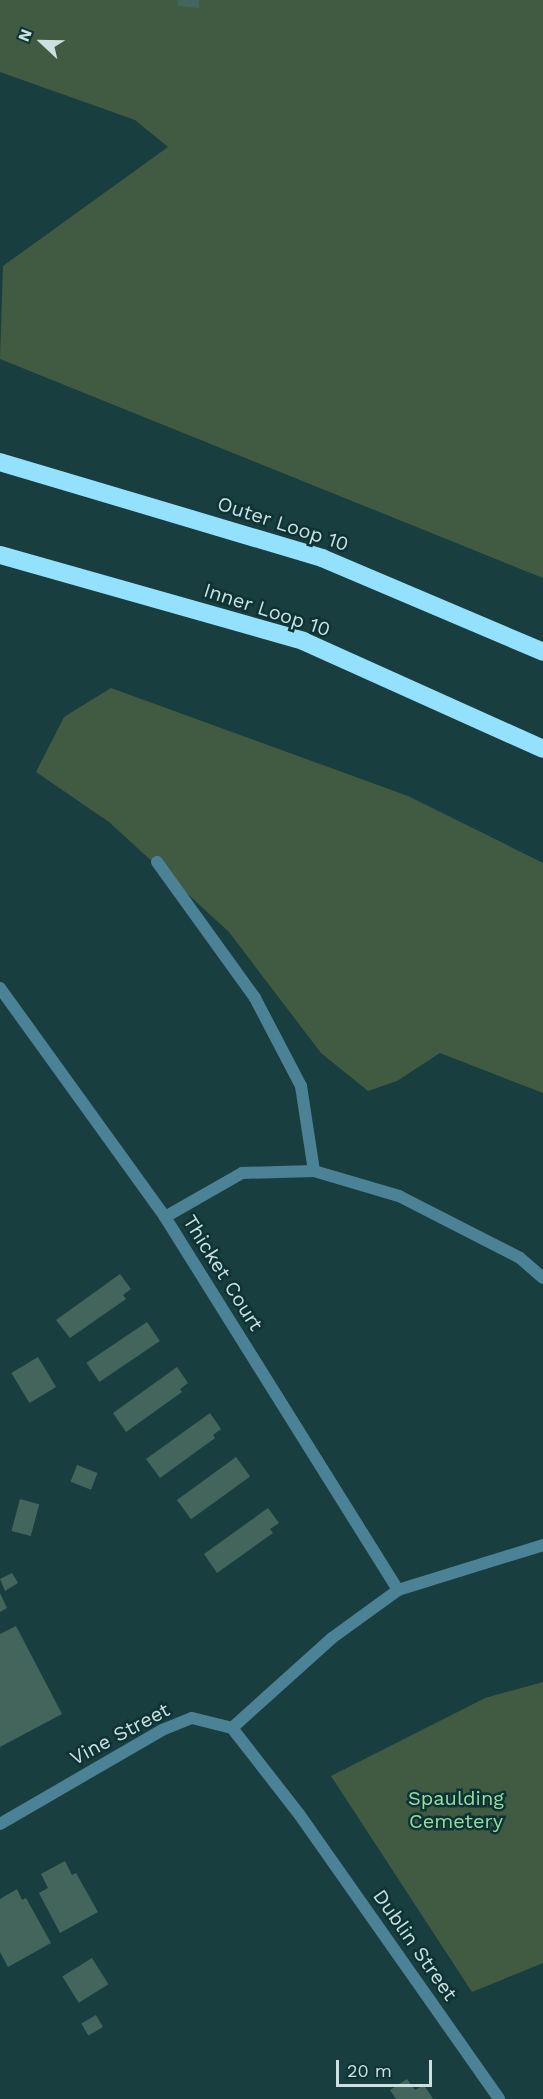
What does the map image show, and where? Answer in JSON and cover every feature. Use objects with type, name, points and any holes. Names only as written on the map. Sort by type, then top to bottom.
[{"type":"highway","name":"Outer Loop 10","points":[[0,462],[322,558],[543,652]]},
{"type":"highway","name":"Inner Loop 10","points":[[0,555],[303,641],[543,749]]},
{"type":"street","points":[[157,862],[255,998],[301,1086],[314,1171]]},
{"type":"street","name":"Thicket Court","points":[[0,988],[165,1217],[398,1590]]},
{"type":"street","points":[[165,1217],[242,1173],[314,1171],[399,1196],[520,1258],[543,1278]]},
{"type":"street","points":[[232,1728],[332,1638],[398,1590],[543,1545]]},
{"type":"street","name":"Vine Street","points":[[0,1824],[162,1730],[192,1718],[232,1728]]},
{"type":"street","name":"Dublin Street","points":[[232,1728],[299,1814],[499,2099]]},
{"type":"green space","points":[[0,0],[543,0],[543,578],[0,359],[3,266],[168,147],[135,120],[0,72]]},
{"type":"green space","points":[[111,688],[408,796],[543,863],[543,1093],[440,1053],[397,1081],[368,1091],[321,1053],[229,932],[109,822],[36,772],[64,717]]},
{"type":"green space","name":"Spaulding Cemetery","points":[[543,1682],[543,1963],[472,1992],[331,1776],[485,1698]]},
{"type":"building","points":[[178,0],[199,0],[199,8],[178,6]]},
{"type":"building","points":[[120,1274],[131,1289],[123,1295],[126,1299],[70,1338],[56,1320]]},
{"type":"building","points":[[147,1322],[160,1341],[99,1382],[86,1363]]},
{"type":"building","points":[[38,1357],[56,1387],[29,1403],[11,1373]]},
{"type":"building","points":[[177,1367],[188,1383],[180,1389],[182,1392],[126,1432],[113,1413]]},
{"type":"building","points":[[210,1413],[221,1429],[213,1435],[215,1438],[160,1478],[146,1459]]},
{"type":"building","points":[[236,1457],[250,1476],[191,1519],[177,1500]]},
{"type":"building","points":[[77,1465],[98,1473],[91,1490],[71,1482]]},
{"type":"building","points":[[20,1499],[39,1504],[31,1536],[11,1531]]},
{"type":"building","points":[[268,1508],[279,1523],[270,1529],[273,1533],[217,1573],[204,1554]]},
{"type":"building","points":[[12,1573],[18,1583],[5,1591],[0,1579]]},
{"type":"building","points":[[0,1593],[7,1608],[0,1612]]},
{"type":"building","points":[[16,1626],[62,1714],[0,1747],[0,1634]]},
{"type":"building","points":[[65,1861],[72,1875],[76,1873],[98,1912],[60,1933],[39,1893],[48,1888],[41,1874]]},
{"type":"building","points":[[17,1889],[22,1900],[26,1898],[51,1943],[8,1967],[0,1952],[0,1899]]},
{"type":"building","points":[[92,1958],[108,1984],[79,2003],[62,1977]]},
{"type":"building","points":[[96,2015],[103,2027],[88,2036],[81,2024]]},
{"type":"building","points":[[407,2079],[415,2090],[424,2085],[433,2099],[396,2099],[390,2090]]}]
